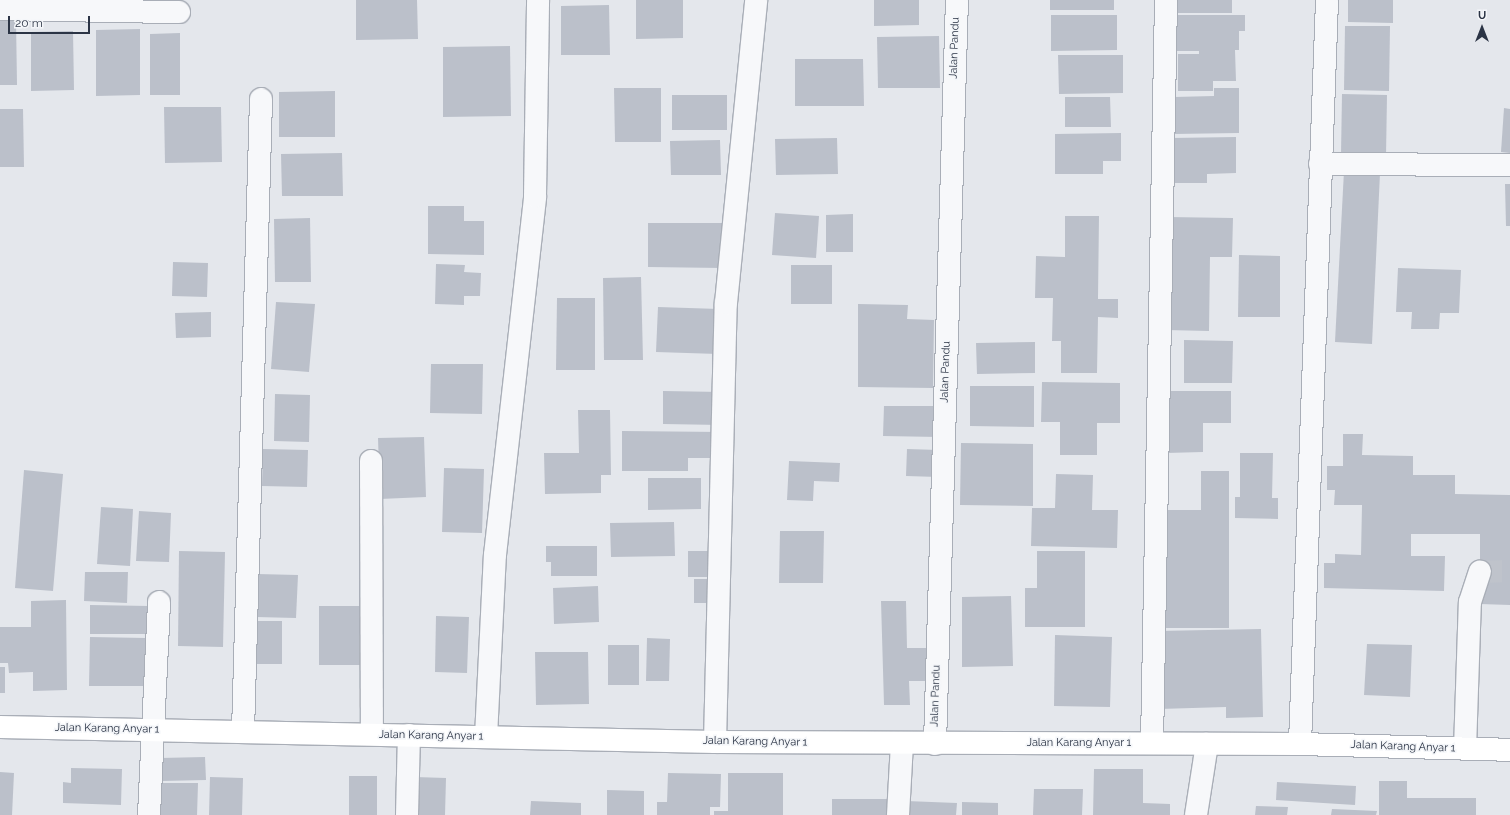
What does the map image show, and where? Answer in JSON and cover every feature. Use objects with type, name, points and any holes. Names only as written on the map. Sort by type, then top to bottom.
[{"type":"main road","name":"Jalan Karang Anyar 1","points":[[0,727],[715,742],[902,744],[1300,744],[1510,750]]},
{"type":"street","points":[[486,737],[495,555],[535,196],[538,0]]},
{"type":"street","points":[[715,742],[726,302],[756,0]]},
{"type":"street","name":"Jalan Pandu","points":[[934,744],[957,0]]},
{"type":"street","points":[[1152,743],[1166,0]]},
{"type":"street","points":[[1300,744],[1327,0]]},
{"type":"street","points":[[0,9],[179,12]]},
{"type":"street","points":[[243,732],[261,99]]},
{"type":"street","points":[[1320,164],[1510,165]]},
{"type":"street","points":[[371,461],[372,734]]},
{"type":"street","points":[[1465,749],[1470,602],[1480,572]]},
{"type":"street","points":[[149,815],[159,602]]},
{"type":"street","points":[[407,815],[409,735]]},
{"type":"street","points":[[898,815],[902,744]]},
{"type":"street","points":[[1196,815],[1207,744]]},
{"type":"building","points":[[356,0],[417,0],[418,39],[356,40]]},
{"type":"building","points":[[636,0],[683,0],[683,38],[636,39]]},
{"type":"building","points":[[874,0],[919,0],[919,25],[874,26]]},
{"type":"building","points":[[1050,0],[1114,0],[1114,10],[1050,10]]},
{"type":"building","points":[[1176,0],[1232,0],[1232,13],[1176,13]]},
{"type":"building","points":[[1348,0],[1393,0],[1393,23],[1348,22]]},
{"type":"building","points":[[609,5],[610,55],[561,55],[561,6]]},
{"type":"building","points":[[1051,15],[1117,15],[1117,50],[1051,51]]},
{"type":"building","points":[[1176,15],[1245,15],[1245,31],[1239,31],[1239,50],[1235,50],[1236,81],[1213,81],[1213,91],[1178,91],[1178,54],[1199,54],[1199,51],[1177,51]]},
{"type":"building","points":[[0,20],[16,20],[17,85],[0,85]]},
{"type":"building","points":[[1345,26],[1390,26],[1389,91],[1344,90]]},
{"type":"building","points":[[140,29],[140,95],[96,96],[96,30]]},
{"type":"building","points":[[73,31],[74,90],[31,91],[31,32]]},
{"type":"building","points":[[180,33],[180,95],[150,95],[150,34]]},
{"type":"building","points":[[939,36],[940,88],[878,88],[877,37]]},
{"type":"building","points":[[510,46],[511,116],[443,117],[443,47]]},
{"type":"building","points":[[1058,55],[1123,55],[1123,93],[1059,94]]},
{"type":"building","points":[[795,59],[863,59],[864,106],[795,106]]},
{"type":"building","points":[[614,88],[661,88],[661,142],[615,142]]},
{"type":"building","points":[[1214,88],[1239,88],[1239,133],[1174,134],[1174,97],[1214,96]]},
{"type":"building","points":[[335,91],[335,137],[279,137],[279,92]]},
{"type":"building","points":[[1342,94],[1387,95],[1386,156],[1341,155]]},
{"type":"building","points":[[672,95],[727,95],[727,130],[672,130]]},
{"type":"building","points":[[1065,97],[1110,97],[1111,127],[1065,127]]},
{"type":"building","points":[[164,107],[221,107],[222,162],[165,163]]},
{"type":"building","points":[[1504,108],[1510,109],[1510,153],[1501,152]]},
{"type":"building","points":[[0,109],[23,109],[24,167],[0,167]]},
{"type":"building","points":[[1121,133],[1121,161],[1103,161],[1103,174],[1055,174],[1055,134]]},
{"type":"building","points":[[1236,137],[1236,173],[1207,174],[1207,183],[1172,183],[1171,138]]},
{"type":"building","points":[[837,138],[838,174],[776,175],[775,139]]},
{"type":"building","points":[[720,140],[721,175],[671,175],[670,141]]},
{"type":"building","points":[[342,153],[343,196],[282,196],[281,154]]},
{"type":"building","points":[[1344,171],[1380,173],[1372,344],[1335,342]]},
{"type":"building","points":[[1505,184],[1510,184],[1510,226],[1506,226]]},
{"type":"building","points":[[428,206],[464,206],[464,221],[484,221],[484,255],[428,254]]},
{"type":"building","points":[[775,213],[819,216],[816,258],[772,255]]},
{"type":"building","points":[[853,214],[853,252],[826,252],[826,215]]},
{"type":"building","points":[[1065,216],[1099,216],[1098,299],[1118,299],[1118,318],[1098,317],[1097,373],[1061,373],[1061,341],[1052,341],[1053,298],[1035,298],[1036,256],[1065,257]]},
{"type":"building","points":[[1168,217],[1233,218],[1232,257],[1210,257],[1209,331],[1166,330]]},
{"type":"building","points":[[310,218],[311,282],[275,282],[274,219]]},
{"type":"building","points":[[648,223],[723,223],[722,268],[648,267]]},
{"type":"building","points":[[1239,255],[1280,256],[1280,317],[1238,317]]},
{"type":"building","points":[[173,262],[208,263],[207,297],[172,296]]},
{"type":"building","points":[[436,264],[465,265],[464,272],[481,273],[480,296],[464,296],[464,305],[435,304]]},
{"type":"building","points":[[791,265],[832,265],[832,304],[791,304]]},
{"type":"building","points":[[1398,268],[1461,270],[1459,313],[1440,313],[1439,329],[1411,329],[1412,312],[1396,312]]},
{"type":"building","points":[[641,277],[643,360],[604,360],[603,278]]},
{"type":"building","points":[[557,298],[595,298],[595,370],[556,370]]},
{"type":"building","points":[[276,302],[315,304],[309,372],[271,369]]},
{"type":"building","points":[[858,304],[908,305],[907,319],[934,320],[933,388],[858,387]]},
{"type":"building","points":[[658,307],[719,309],[718,354],[656,352]]},
{"type":"building","points":[[211,312],[211,337],[176,338],[175,313]]},
{"type":"building","points":[[1184,340],[1233,341],[1232,383],[1184,383]]},
{"type":"building","points":[[1035,342],[1035,373],[977,374],[976,343]]},
{"type":"building","points":[[431,364],[483,364],[482,414],[430,413]]},
{"type":"building","points":[[1042,382],[1120,383],[1120,423],[1097,423],[1097,455],[1060,455],[1060,422],[1041,422]]},
{"type":"building","points":[[970,386],[1034,386],[1034,427],[970,426]]},
{"type":"building","points":[[663,391],[722,392],[721,425],[663,424]]},
{"type":"building","points":[[1165,391],[1231,391],[1231,423],[1203,423],[1203,452],[1166,453]]},
{"type":"building","points":[[275,394],[310,395],[309,442],[274,441]]},
{"type":"building","points":[[884,406],[940,406],[939,437],[883,436]]},
{"type":"building","points":[[578,410],[610,410],[611,475],[601,475],[601,493],[545,494],[544,453],[579,453]]},
{"type":"building","points":[[622,431],[721,432],[721,458],[688,458],[688,471],[622,471]]},
{"type":"building","points":[[1343,434],[1363,434],[1362,455],[1413,456],[1413,475],[1455,475],[1455,494],[1510,495],[1510,605],[1480,604],[1480,534],[1411,534],[1411,556],[1445,556],[1444,591],[1324,588],[1324,563],[1335,563],[1335,554],[1361,555],[1362,505],[1334,505],[1335,490],[1327,490],[1327,466],[1343,466]]},
{"type":"building","points":[[424,437],[426,497],[380,499],[378,438]]},
{"type":"building","points":[[961,443],[1033,444],[1033,506],[960,505]]},
{"type":"building","points":[[263,449],[308,450],[307,487],[262,486]]},
{"type":"building","points":[[907,449],[939,450],[938,477],[906,476]]},
{"type":"building","points":[[1240,453],[1273,453],[1272,498],[1278,498],[1278,519],[1235,518],[1235,497],[1240,497]]},
{"type":"building","points":[[789,461],[840,463],[839,482],[814,481],[813,501],[787,500]]},
{"type":"building","points":[[444,468],[484,469],[482,533],[442,532]]},
{"type":"building","points":[[24,470],[63,474],[53,591],[15,588]]},
{"type":"building","points":[[1201,471],[1229,471],[1229,628],[1166,628],[1166,510],[1201,510]]},
{"type":"building","points":[[1056,474],[1093,475],[1092,510],[1118,510],[1117,548],[1031,546],[1032,508],[1055,508]]},
{"type":"building","points":[[648,478],[701,478],[701,509],[648,510]]},
{"type":"building","points":[[101,507],[133,509],[130,566],[97,564]]},
{"type":"building","points":[[139,511],[171,513],[169,562],[136,561]]},
{"type":"building","points":[[674,522],[675,556],[611,557],[610,523]]},
{"type":"building","points":[[780,531],[824,531],[823,583],[779,583]]},
{"type":"building","points":[[546,546],[597,546],[597,576],[551,576],[551,562],[546,562]]},
{"type":"building","points":[[179,551],[225,552],[223,647],[178,646]]},
{"type":"building","points":[[688,551],[717,551],[717,577],[688,577]]},
{"type":"building","points":[[1037,551],[1085,551],[1085,627],[1025,627],[1025,588],[1037,588]]},
{"type":"building","points":[[85,572],[128,572],[127,603],[84,601]]},
{"type":"building","points":[[257,574],[298,575],[296,618],[256,617]]},
{"type":"building","points":[[694,579],[718,579],[718,603],[694,603]]},
{"type":"building","points":[[598,586],[599,622],[554,624],[553,588]]},
{"type":"building","points":[[1011,596],[1013,666],[962,667],[962,597]]},
{"type":"building","points":[[66,600],[67,690],[33,691],[33,672],[9,673],[8,663],[0,663],[0,627],[31,627],[31,601]]},
{"type":"building","points":[[881,601],[906,601],[907,648],[929,648],[930,681],[909,681],[910,705],[884,705]]},
{"type":"building","points":[[90,605],[149,606],[149,634],[90,634]]},
{"type":"building","points":[[319,606],[364,606],[364,665],[319,665]]},
{"type":"building","points":[[436,616],[469,617],[467,673],[435,672]]},
{"type":"building","points":[[255,621],[282,621],[282,664],[255,664]]},
{"type":"building","points":[[1261,629],[1263,717],[1226,718],[1226,707],[1159,709],[1157,631]]},
{"type":"building","points":[[1055,635],[1112,637],[1110,707],[1054,706]]},
{"type":"building","points":[[90,637],[146,638],[146,686],[89,686]]},
{"type":"building","points":[[647,638],[670,639],[669,681],[646,681]]},
{"type":"building","points":[[1367,644],[1412,645],[1410,697],[1364,695]]},
{"type":"building","points":[[608,645],[639,645],[639,685],[608,685]]},
{"type":"building","points":[[535,652],[588,652],[589,704],[536,705]]},
{"type":"building","points":[[0,667],[5,667],[5,693],[0,693]]},
{"type":"building","points":[[205,757],[206,780],[161,781],[160,758]]},
{"type":"building","points":[[71,768],[122,769],[121,805],[63,803],[63,782],[71,783]]},
{"type":"building","points":[[1094,769],[1143,769],[1143,803],[1170,804],[1170,815],[1093,815]]},
{"type":"building","points":[[0,772],[14,773],[12,815],[0,815]]},
{"type":"building","points":[[668,773],[721,774],[720,807],[710,807],[710,815],[657,815],[657,802],[667,802]]},
{"type":"building","points":[[728,773],[783,773],[783,815],[714,815],[714,811],[728,811]]},
{"type":"building","points":[[349,776],[377,776],[377,815],[349,815]]},
{"type":"building","points":[[210,777],[243,778],[242,815],[209,815]]},
{"type":"building","points":[[415,777],[446,778],[445,815],[414,815]]},
{"type":"building","points":[[1379,781],[1407,781],[1407,798],[1476,798],[1476,815],[1379,815]]},
{"type":"building","points":[[1277,782],[1356,786],[1355,805],[1276,800]]},
{"type":"building","points":[[160,783],[198,783],[197,815],[160,815]]},
{"type":"building","points":[[1034,789],[1083,789],[1082,815],[1033,815]]},
{"type":"building","points":[[607,790],[644,791],[644,815],[607,815]]},
{"type":"building","points":[[832,799],[889,799],[889,815],[832,815]]},
{"type":"building","points":[[531,801],[581,803],[581,815],[530,815]]},
{"type":"building","points":[[906,801],[957,803],[956,815],[905,815]]},
{"type":"building","points":[[962,802],[998,803],[998,815],[962,815]]},
{"type":"building","points":[[1256,806],[1288,807],[1287,815],[1255,815]]},
{"type":"building","points":[[1332,809],[1377,811],[1376,815],[1331,815]]},
{"type":"tunnel","points":[[1480,572],[1510,571]]}]
